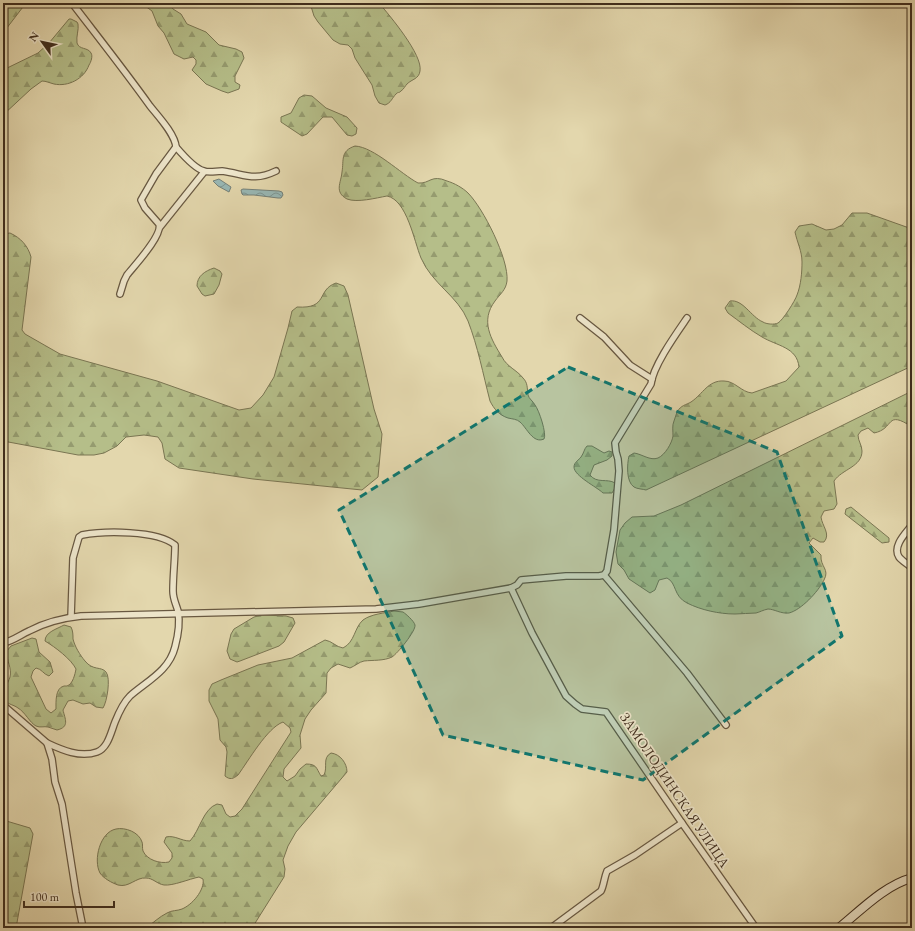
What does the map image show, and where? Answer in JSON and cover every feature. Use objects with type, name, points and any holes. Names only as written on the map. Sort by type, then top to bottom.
[{"type":"street","points":[[72,3],[168,130],[176,142],[176,146],[183,155],[204,172],[223,171],[253,178],[265,176],[276,171]]},
{"type":"street","points":[[160,227],[158,221],[147,211],[141,200],[156,174],[176,146]]},
{"type":"street","points":[[120,294],[127,275],[153,241],[160,227],[204,172]]},
{"type":"street","points":[[580,318],[604,337],[630,365],[652,379]]},
{"type":"street","points":[[3,643],[48,622],[71,617],[126,614],[369,609],[419,604],[511,588],[517,585],[521,580],[566,576],[604,575],[607,571],[612,548],[617,500],[619,465],[615,443],[651,384],[652,379],[670,344],[687,318]]},
{"type":"street","points":[[912,525],[898,545],[897,551],[900,557],[912,568]]},
{"type":"street","points":[[3,705],[47,743],[66,751],[78,754],[98,752],[104,747],[122,706],[130,696],[163,669],[172,656],[177,637],[178,613],[173,596],[175,545],[169,540],[162,538],[121,532],[85,534],[79,537],[73,558],[71,617]]},
{"type":"street","points":[[604,575],[687,673],[726,725]]},
{"type":"street","name":"ЗАМОЛОДИНСКАЯ УЛИЦА","points":[[511,588],[532,633],[566,696],[582,709],[606,712],[756,928]]},
{"type":"street","points":[[47,743],[52,759],[55,782],[62,804],[76,894],[83,928]]},
{"type":"street","points":[[551,928],[601,891],[607,871],[635,855],[682,823]]},
{"type":"street","points":[[839,928],[886,890],[898,883],[912,878]]},
{"type":"highlighted area","points":[[568,367],[777,452],[842,636],[643,780],[443,735],[339,510]]},
{"type":"green space","points":[[3,3],[26,3],[3,33]]},
{"type":"green space","points":[[141,3],[169,3],[173,9],[181,14],[187,24],[206,32],[219,45],[242,52],[244,58],[235,76],[235,82],[240,85],[239,89],[228,93],[206,84],[192,70],[196,64],[196,60],[193,57],[184,59],[174,54],[164,33],[158,26],[152,11]]},
{"type":"green space","points":[[310,3],[379,3],[398,26],[416,55],[420,64],[418,76],[396,94],[389,103],[385,105],[379,103],[372,85],[355,58],[352,49],[348,45],[340,44],[333,40],[314,16]]},
{"type":"green space","points":[[69,19],[77,22],[78,24],[78,45],[90,51],[92,54],[87,70],[79,78],[70,83],[59,85],[42,81],[3,115],[3,70],[38,53],[49,43]]},
{"type":"green space","points":[[304,95],[312,96],[326,108],[347,117],[357,128],[356,134],[352,136],[347,135],[332,117],[323,117],[307,134],[302,136],[281,122],[281,117],[291,113],[299,98]]},
{"type":"green space","points":[[355,146],[379,156],[418,183],[437,178],[455,184],[468,193],[481,210],[494,234],[507,272],[505,287],[495,301],[488,316],[489,330],[494,343],[504,360],[521,375],[526,382],[528,395],[537,408],[542,422],[545,436],[544,439],[540,440],[530,435],[519,421],[502,415],[490,401],[478,351],[464,312],[426,267],[421,258],[409,222],[400,205],[394,199],[387,196],[367,200],[351,200],[343,196],[339,190],[345,153],[347,150]]},
{"type":"green space","points":[[852,213],[867,213],[912,229],[912,366],[646,490],[631,485],[628,477],[629,456],[634,453],[655,459],[663,454],[670,445],[673,436],[673,424],[677,412],[695,399],[710,385],[718,381],[728,381],[745,391],[752,393],[786,381],[799,367],[797,360],[790,351],[762,337],[728,313],[725,308],[730,301],[735,301],[743,305],[764,323],[778,323],[796,298],[799,287],[802,258],[795,232],[799,226],[812,224],[826,230],[834,229],[842,225]]},
{"type":"green space","points":[[10,233],[18,237],[24,243],[31,257],[22,330],[25,334],[60,354],[157,381],[239,410],[251,408],[263,395],[274,377],[292,311],[297,307],[314,305],[330,286],[336,283],[344,286],[348,295],[374,409],[382,434],[378,477],[362,490],[253,479],[179,468],[165,459],[162,443],[158,437],[144,435],[126,437],[117,446],[104,453],[94,455],[78,455],[3,441],[3,234]]},
{"type":"green space","points":[[214,268],[222,274],[219,285],[214,294],[205,296],[197,286],[197,282],[202,274]]},
{"type":"green space","points":[[912,391],[912,427],[898,420],[894,420],[881,431],[874,433],[868,428],[861,431],[858,435],[862,449],[859,461],[834,481],[837,504],[834,509],[824,511],[821,517],[827,536],[826,539],[824,542],[820,542],[813,538],[809,543],[821,555],[826,576],[813,595],[794,611],[786,613],[768,609],[756,613],[735,614],[704,610],[687,603],[679,597],[672,583],[667,578],[659,580],[655,590],[650,593],[629,579],[624,570],[618,564],[616,552],[620,530],[632,517],[654,516],[681,505]]},
{"type":"green space","points":[[587,446],[592,446],[604,453],[609,451],[612,452],[612,456],[607,460],[594,465],[590,475],[599,480],[615,483],[615,488],[612,493],[603,493],[582,478],[575,470],[575,464]]},
{"type":"green space","points":[[851,507],[889,538],[889,542],[882,543],[845,514],[846,509]]},
{"type":"green space","points":[[394,611],[403,612],[415,625],[413,632],[402,647],[389,658],[360,662],[350,668],[338,664],[331,668],[327,673],[326,693],[305,719],[300,735],[301,748],[284,769],[283,777],[287,781],[295,776],[306,764],[314,766],[321,776],[324,775],[326,760],[328,755],[331,753],[337,755],[342,760],[346,765],[347,772],[296,832],[288,846],[283,860],[285,869],[284,877],[252,928],[146,928],[167,913],[182,909],[194,901],[202,888],[203,879],[199,877],[168,885],[164,885],[146,878],[139,879],[122,886],[113,883],[101,875],[98,868],[97,861],[99,847],[106,835],[110,831],[116,829],[131,831],[140,838],[143,851],[147,857],[158,862],[169,862],[172,858],[172,853],[164,842],[166,837],[190,841],[208,810],[217,804],[222,805],[226,814],[230,817],[235,816],[242,809],[291,732],[290,728],[283,722],[277,725],[265,737],[238,775],[228,778],[225,776],[226,747],[220,740],[218,719],[209,701],[209,690],[212,684],[258,665],[292,658],[325,640],[343,648],[350,642],[363,620],[374,615]]},
{"type":"green space","points":[[262,615],[286,616],[293,618],[295,623],[284,642],[279,646],[237,662],[230,659],[227,651],[231,634],[234,629],[254,617]]},
{"type":"green space","points":[[64,625],[71,627],[75,645],[85,661],[91,666],[102,669],[106,672],[108,684],[107,696],[103,708],[96,707],[90,703],[83,704],[73,700],[68,701],[63,710],[66,722],[65,725],[61,729],[57,730],[48,727],[36,726],[21,710],[5,700],[4,692],[10,674],[6,652],[11,646],[32,638],[36,639],[39,652],[50,662],[53,672],[49,676],[40,669],[36,668],[31,677],[46,709],[51,713],[56,709],[59,689],[71,683],[76,669],[67,657],[45,641],[49,633]]},
{"type":"green space","points":[[3,820],[30,828],[33,834],[16,928],[3,928]]},
{"type":"water","points":[[219,179],[231,187],[229,192],[218,186],[213,181]]},
{"type":"water","points":[[241,190],[279,191],[282,192],[283,195],[281,198],[278,198],[243,195]]}]
